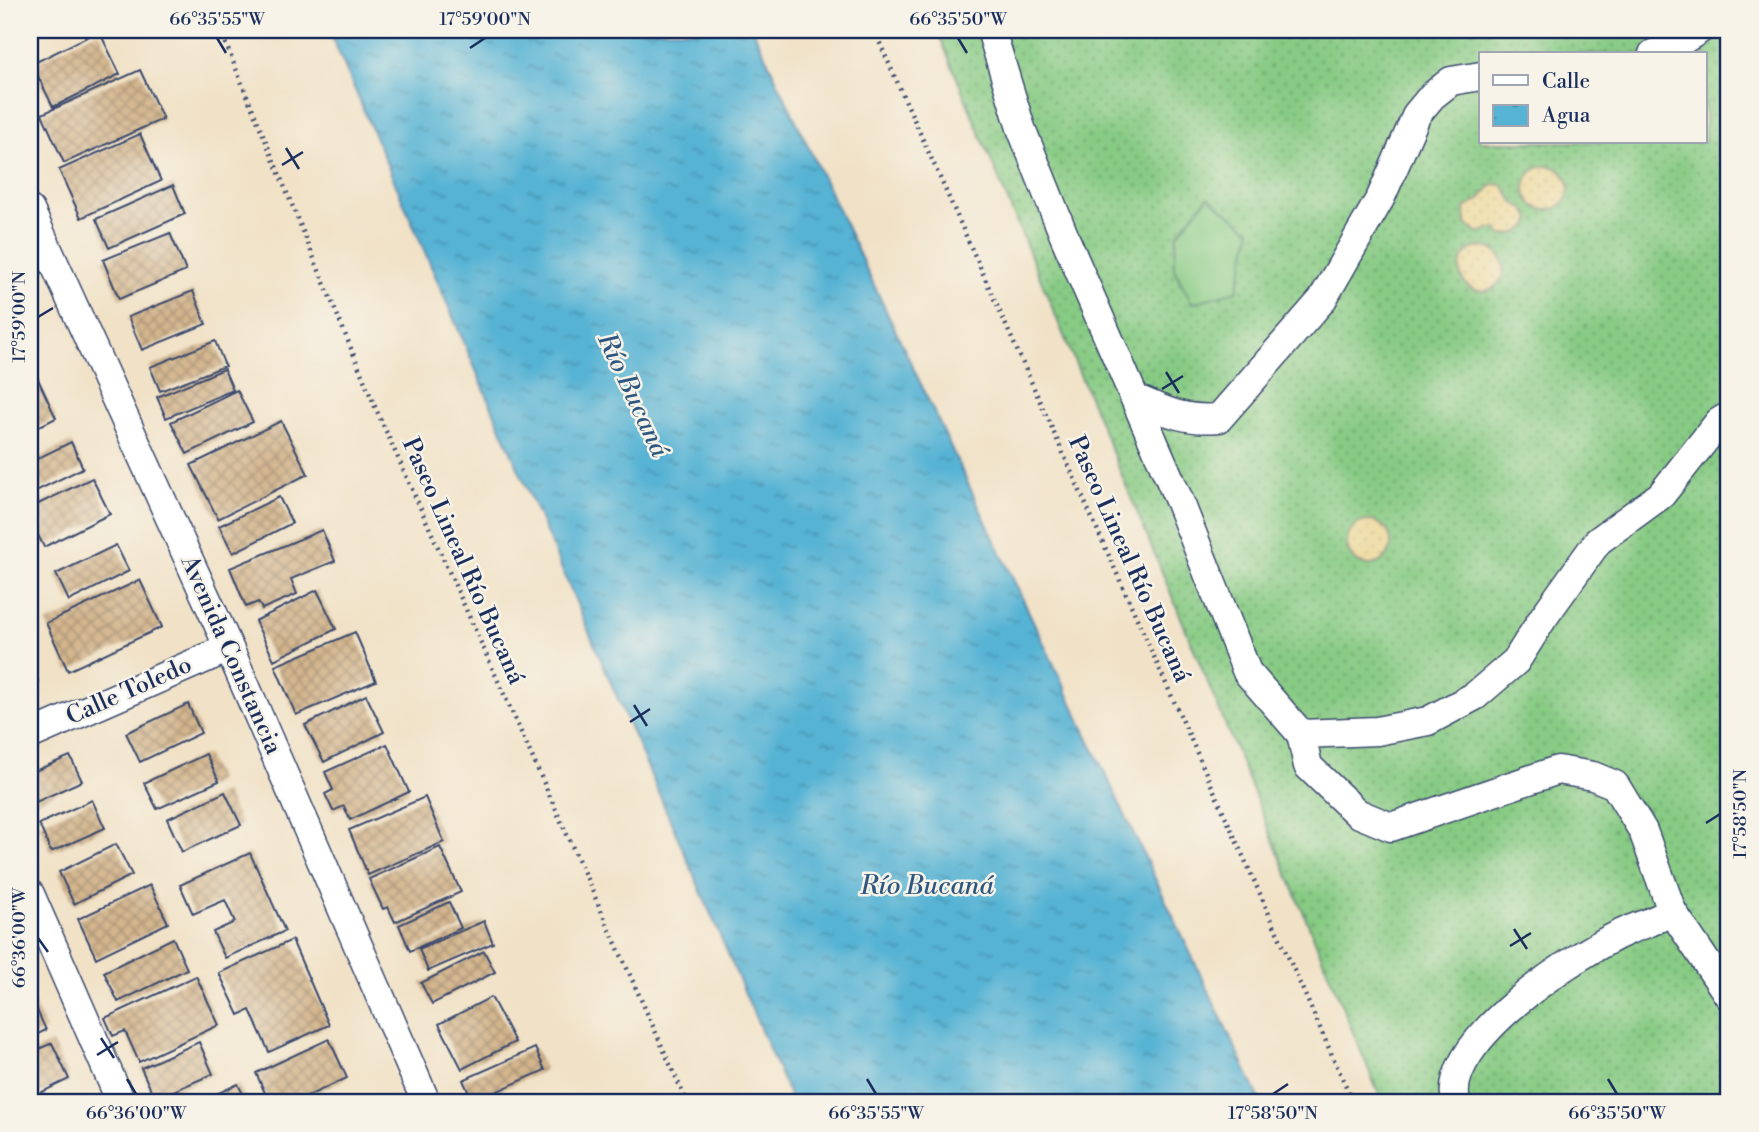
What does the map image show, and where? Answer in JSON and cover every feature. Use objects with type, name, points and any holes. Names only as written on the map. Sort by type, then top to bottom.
[{"type":"street","points":[[991,30],[1021,128],[1065,238],[1137,400],[1247,672],[1301,734],[1308,766],[1357,813],[1391,827],[1558,770],[1593,776],[1615,785],[1643,831],[1672,911],[1729,996]]},
{"type":"street","points":[[1658,52],[1699,30]]},
{"type":"street","points":[[1137,400],[1181,417],[1199,420],[1219,418],[1322,300],[1381,197],[1417,114],[1432,96],[1451,82],[1479,76]]},
{"type":"street","name":"Avenida Constancia","points":[[30,210],[229,648],[426,1102]]},
{"type":"street","points":[[1301,734],[1377,732],[1428,722],[1475,696],[1516,661],[1598,541],[1661,495],[1719,422],[1729,416]]},
{"type":"street","name":"Calle Toledo","points":[[30,735],[229,648]]},
{"type":"street","points":[[30,894],[121,1102]]},
{"type":"street","points":[[1456,1102],[1454,1096],[1458,1070],[1471,1047],[1493,1023],[1560,970],[1629,930],[1653,923],[1672,911]]},
{"type":"path","name":"Paseo Lineal Río Bucaná","points":[[220,30],[376,409],[687,1102]]},
{"type":"path","name":"Paseo Lineal Río Bucaná","points":[[874,30],[1353,1102]]},
{"type":"green space","points":[[937,30],[1729,30],[1729,1102],[1382,1102]]},
{"type":"green space","points":[[1208,197],[1251,231],[1237,291],[1192,303],[1174,269],[1177,235]]},
{"type":"sand","points":[[1547,166],[1562,173],[1569,188],[1562,203],[1547,210],[1532,203],[1525,188],[1532,173]]},
{"type":"sand","points":[[1493,184],[1503,185],[1513,202],[1523,208],[1531,218],[1523,229],[1506,235],[1501,235],[1496,228],[1477,233],[1466,224],[1465,208],[1479,200]]},
{"type":"sand","points":[[1482,247],[1497,254],[1504,269],[1497,284],[1482,291],[1467,284],[1460,269],[1467,254]]},
{"type":"sand","points":[[1369,521],[1384,528],[1391,543],[1384,558],[1369,565],[1354,558],[1347,543],[1354,528]]},
{"type":"water","name":"Río Bucaná","points":[[329,30],[753,30],[1261,1102],[792,1102]]},
{"type":"building","points":[[99,31],[120,74],[53,107],[32,64]]},
{"type":"building","points":[[140,70],[163,119],[64,163],[42,114]]},
{"type":"building","points":[[140,134],[161,181],[81,218],[59,170]]},
{"type":"building","points":[[173,185],[185,214],[109,248],[96,219]]},
{"type":"building","points":[[170,233],[186,271],[119,299],[103,260]]},
{"type":"building","points":[[193,291],[206,324],[142,350],[128,317]]},
{"type":"building","points":[[215,341],[225,366],[160,391],[150,367]]},
{"type":"building","points":[[224,369],[233,390],[166,418],[157,397]]},
{"type":"building","points":[[37,377],[56,418],[30,431],[30,381]]},
{"type":"building","points":[[237,390],[253,422],[187,454],[171,422]]},
{"type":"building","points":[[281,421],[308,474],[218,519],[191,465]]},
{"type":"building","points":[[71,442],[83,468],[30,494],[30,462]]},
{"type":"building","points":[[92,478],[110,514],[44,547],[30,519],[30,508]]},
{"type":"building","points":[[279,497],[292,523],[233,553],[219,526]]},
{"type":"building","points":[[322,530],[335,561],[291,579],[297,594],[262,609],[258,602],[246,607],[230,568]]},
{"type":"building","points":[[116,545],[129,571],[69,601],[56,574]]},
{"type":"building","points":[[140,580],[162,627],[68,671],[46,623]]},
{"type":"building","points":[[317,590],[336,629],[274,660],[255,621]]},
{"type":"building","points":[[355,632],[376,681],[296,715],[275,666]]},
{"type":"building","points":[[30,662],[39,684],[30,687]]},
{"type":"building","points":[[366,695],[384,732],[324,762],[305,725]]},
{"type":"building","points":[[188,704],[201,733],[140,762],[126,733]]},
{"type":"building","points":[[387,744],[409,792],[350,820],[344,806],[333,811],[325,794],[333,790],[325,772]]},
{"type":"building","points":[[206,754],[219,781],[157,809],[144,783]]},
{"type":"building","points":[[70,756],[82,781],[36,802],[30,788],[30,773]]},
{"type":"building","points":[[225,792],[241,825],[182,852],[167,819]]},
{"type":"building","points":[[425,797],[444,842],[368,875],[349,830]]},
{"type":"building","points":[[92,800],[105,828],[51,852],[39,824]]},
{"type":"building","points":[[116,844],[132,875],[74,904],[59,872]]},
{"type":"building","points":[[440,847],[461,892],[395,922],[388,907],[383,909],[369,879]]},
{"type":"building","points":[[250,853],[285,931],[225,958],[213,932],[235,922],[225,900],[193,914],[180,885]]},
{"type":"building","points":[[150,885],[168,923],[96,958],[78,919]]},
{"type":"building","points":[[449,902],[461,928],[410,951],[399,925]]},
{"type":"building","points":[[484,921],[493,943],[428,971],[419,949]]},
{"type":"building","points":[[173,938],[187,969],[118,1002],[104,972]]},
{"type":"building","points":[[292,940],[329,1025],[269,1052],[250,1010],[239,1015],[219,973]]},
{"type":"building","points":[[484,951],[495,972],[432,1004],[421,983]]},
{"type":"building","points":[[196,976],[219,1025],[139,1062],[125,1031],[113,1036],[105,1018]]},
{"type":"building","points":[[30,995],[46,1030],[30,1038]]},
{"type":"building","points":[[491,997],[515,1042],[462,1069],[439,1024]]},
{"type":"building","points":[[329,1039],[347,1078],[295,1102],[269,1102],[256,1073]]},
{"type":"building","points":[[199,1042],[213,1074],[155,1099],[141,1068]]},
{"type":"building","points":[[52,1043],[69,1079],[30,1098],[30,1053]]},
{"type":"building","points":[[535,1048],[545,1070],[473,1102],[463,1080]]},
{"type":"building","points":[[238,1084],[247,1102],[199,1102]]}]
